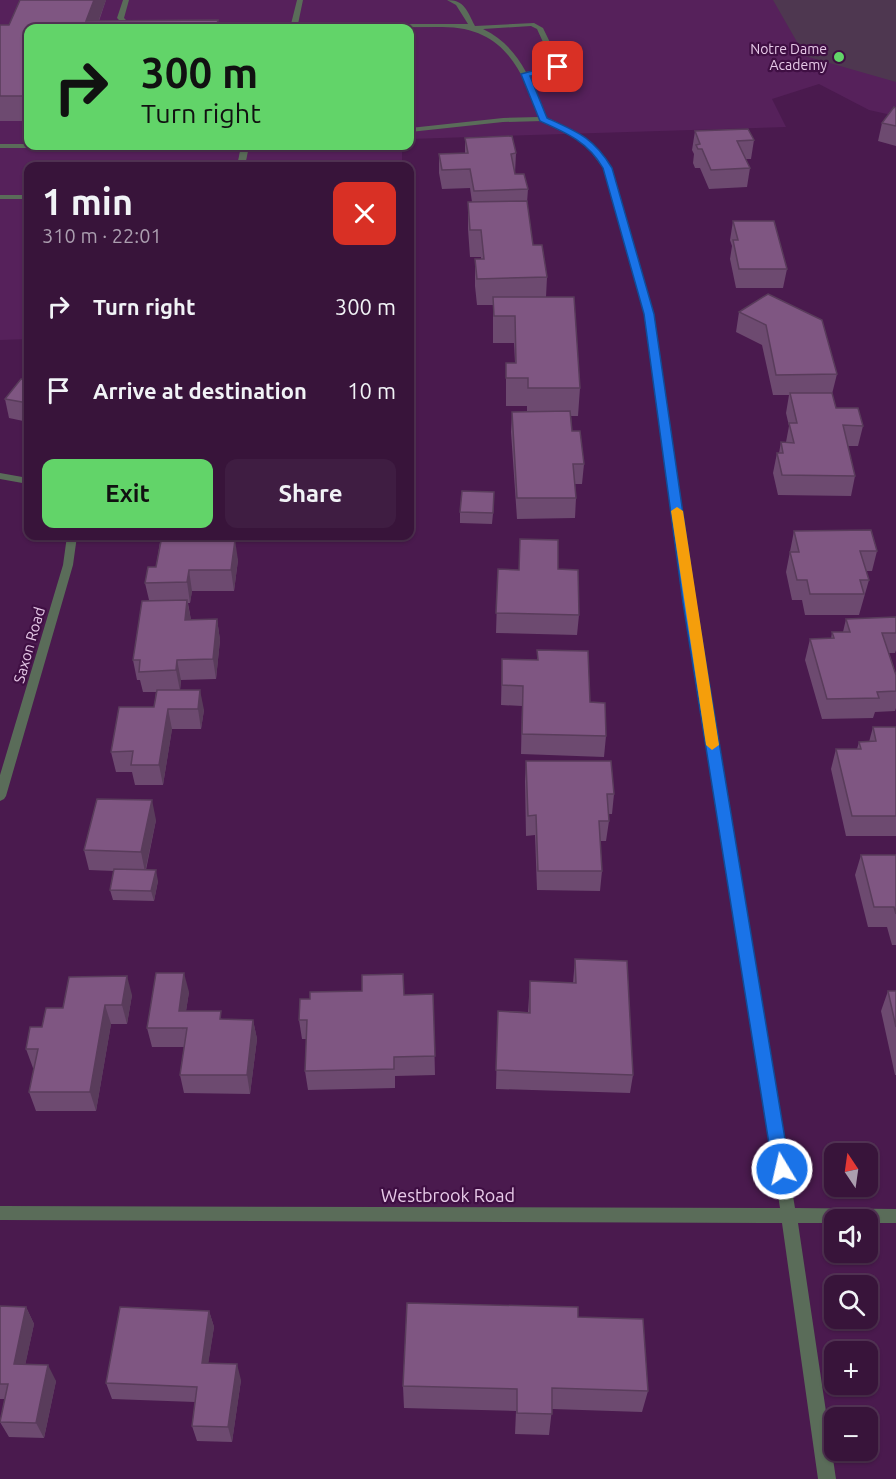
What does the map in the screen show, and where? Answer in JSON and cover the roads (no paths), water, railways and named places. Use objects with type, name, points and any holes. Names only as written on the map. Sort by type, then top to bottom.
[{"type":"street","points":[[126,0],[120,18],[126,24]]},
{"type":"street","points":[[294,24],[300,0]]},
{"type":"street","points":[[450,0],[459,4],[473,28],[502,45],[525,74],[543,119]]},
{"type":"street","points":[[414,27],[473,28],[532,24],[540,28],[558,67],[525,74]]},
{"type":"street","points":[[414,130],[503,120],[543,119],[581,136],[597,151],[607,168],[649,314],[689,603],[789,1216],[827,1479]]},
{"type":"street","points":[[0,146],[24,146]]},
{"type":"street","points":[[0,197],[24,197]]},
{"type":"street","points":[[0,476],[24,480]]},
{"type":"street","name":"Saxon Road","points":[[0,796],[68,565],[71,540]]},
{"type":"street","name":"Westbrook Road","points":[[0,1213],[896,1216]]},
{"type":"place","name":"Notre Dame Academy","points":[[839,57]]}]
